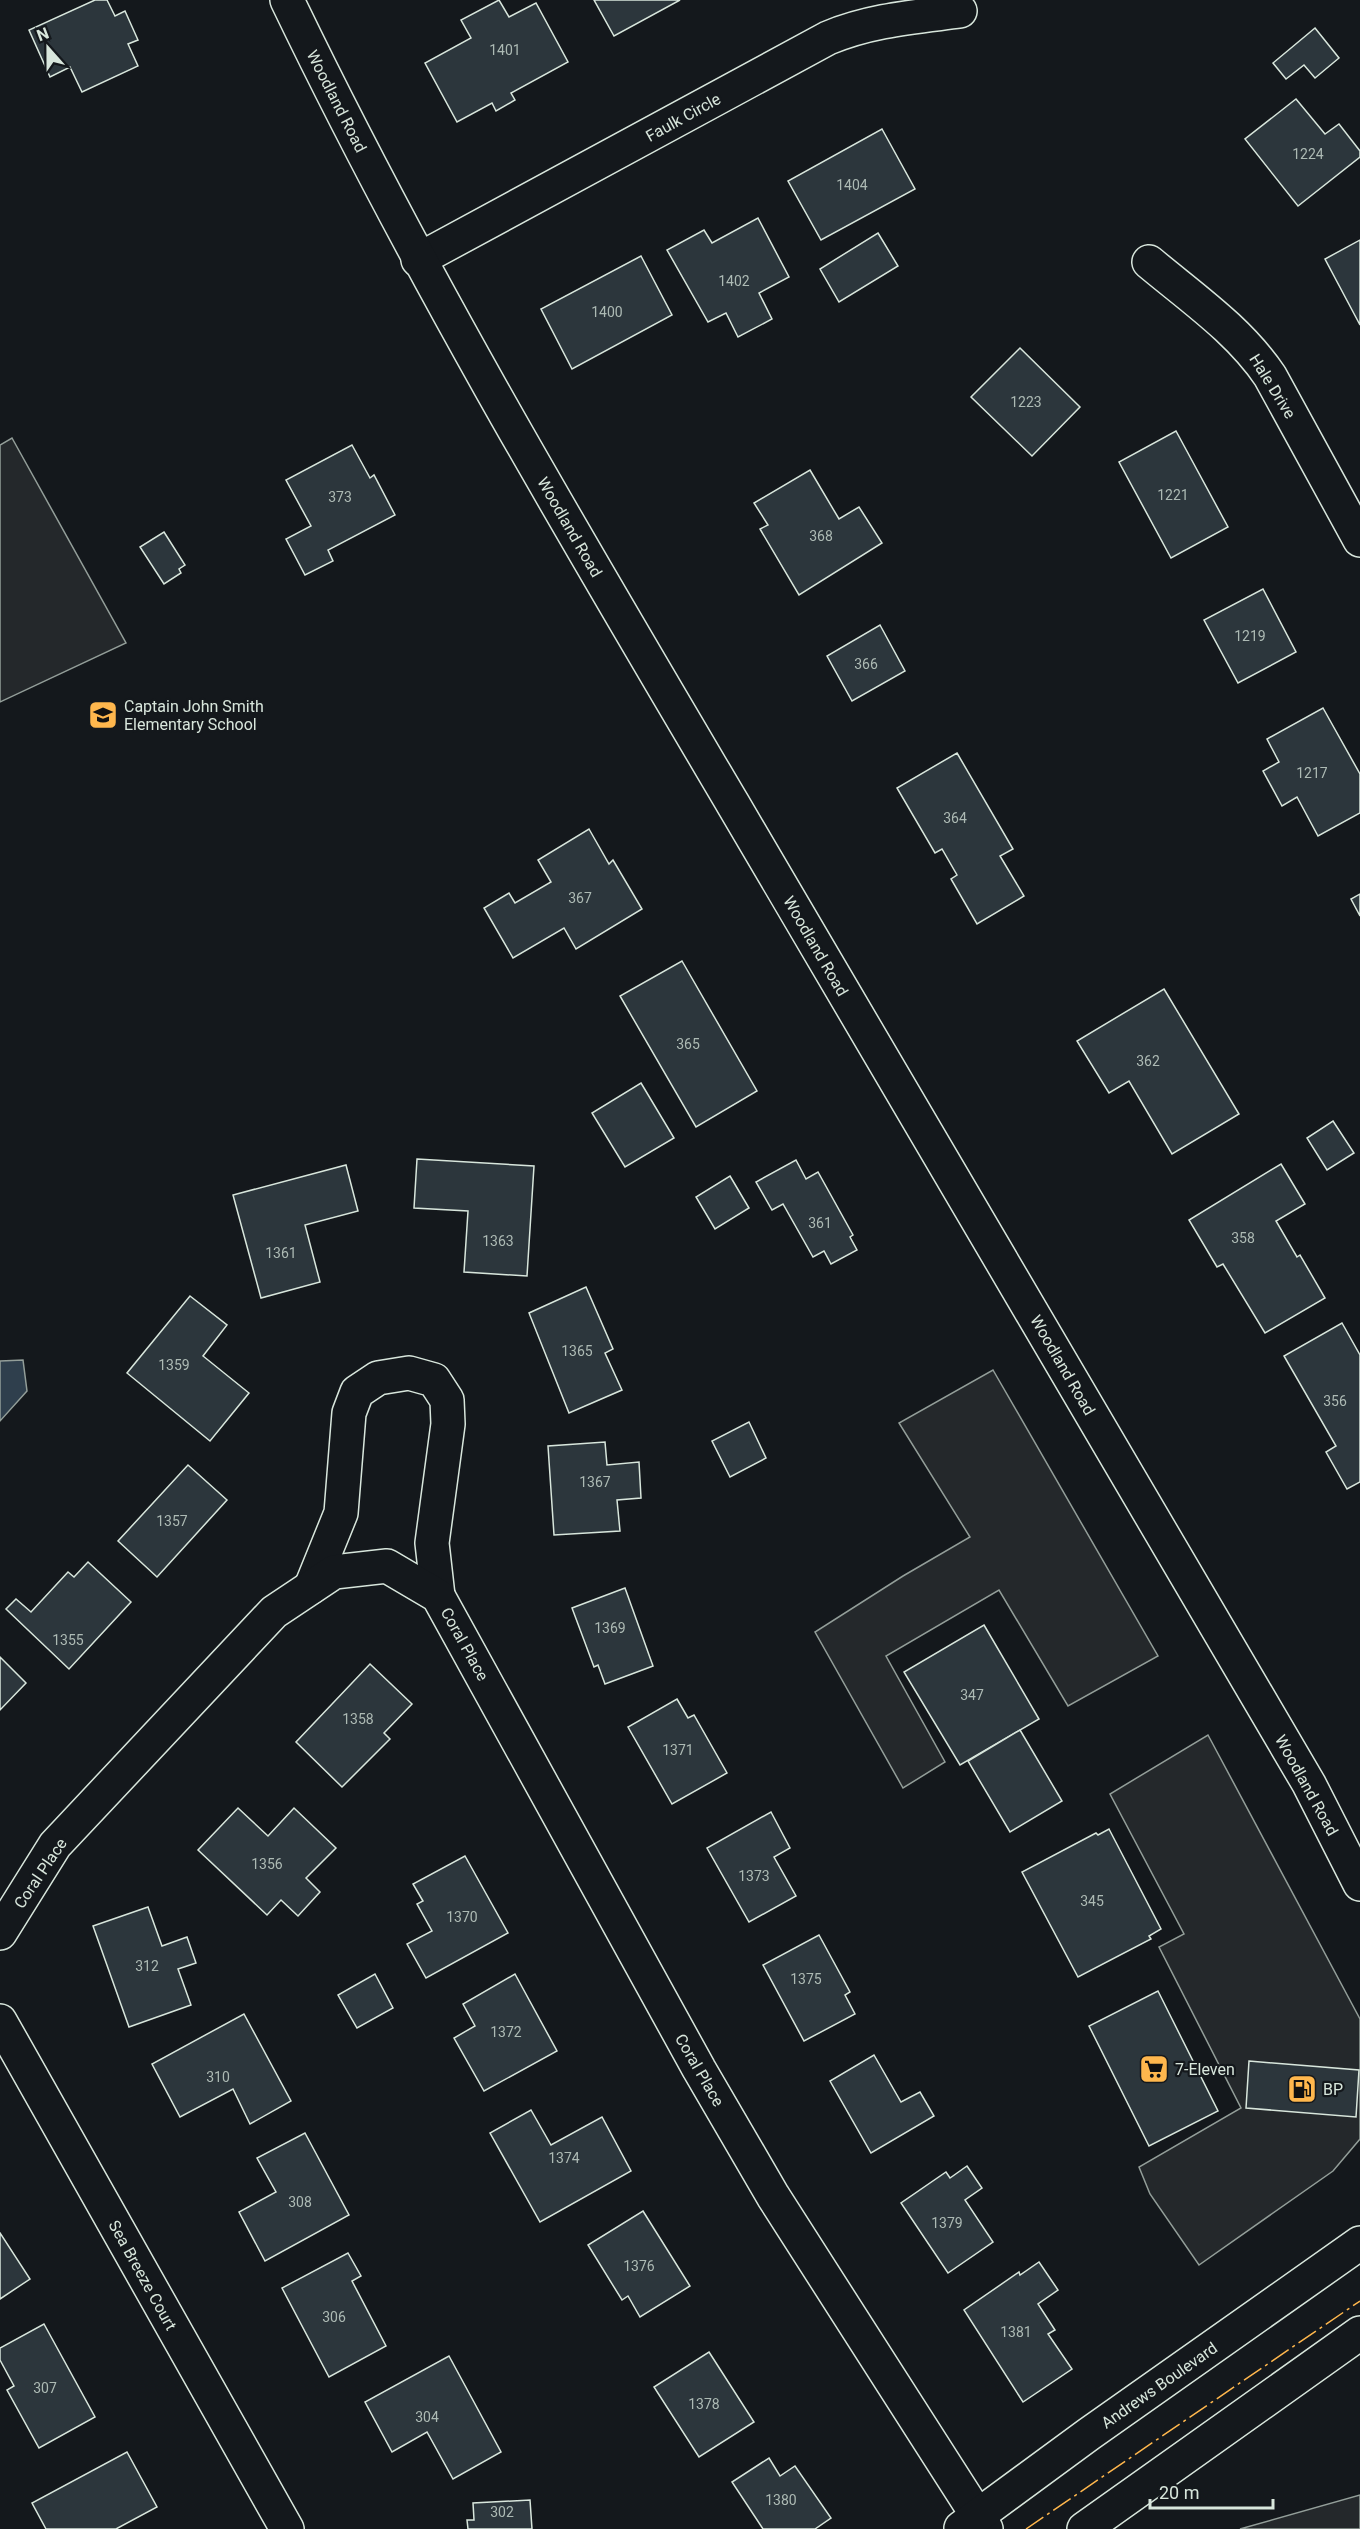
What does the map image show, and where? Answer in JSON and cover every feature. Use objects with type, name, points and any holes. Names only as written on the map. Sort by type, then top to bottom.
[{"type":"street","name":"Woodland Road","points":[[287,0],[418,260],[547,489],[1294,1757],[1360,1884]]},
{"type":"street","name":"Faulk Circle","points":[[418,260],[828,38],[855,27],[880,21],[960,11]]},
{"type":"street","name":"Hale Drive","points":[[1149,262],[1236,333],[1254,352],[1270,376],[1360,540]]},
{"type":"street","name":"Coral Place","points":[[312,1587],[341,1513],[349,1413],[357,1392],[378,1378],[409,1373],[434,1380],[447,1400],[448,1424],[432,1542],[438,1596],[705,2079],[773,2196],[975,2525]]},
{"type":"street","name":"Coral Place","points":[[0,1933],[56,1845],[274,1612],[334,1572],[387,1566],[438,1596]]},
{"type":"street","name":"Sea Breeze Court","points":[[0,2021],[287,2529]]},
{"type":"street","name":"Andrews Boulevard","points":[[975,2525],[1089,2434],[1360,2243]]},
{"type":"street","points":[[1084,2529],[1360,2333]]},
{"type":"shaded area","points":[[12,438],[126,643],[0,702],[0,445]]},
{"type":"shaded area","points":[[993,1370],[1158,1656],[1068,1706],[999,1590],[886,1656],[945,1762],[903,1788],[815,1632],[970,1537],[899,1423]]},
{"type":"shaded area","points":[[1208,1735],[1360,2019],[1360,2139],[1333,2171],[1199,2265],[1150,2194],[1139,2167],[1241,2108],[1159,1947],[1184,1934],[1110,1794]]},
{"type":"shaded area","points":[[1360,2495],[1360,2529],[1240,2529]]},
{"type":"water","points":[[23,1360],[27,1391],[0,1421],[0,1361]]},
{"type":"building","points":[[95,0],[107,0],[115,16],[125,11],[138,40],[128,44],[138,66],[82,92],[70,67],[50,77],[29,30]]},
{"type":"building","points":[[499,0],[509,17],[536,3],[568,62],[511,93],[515,100],[496,111],[492,103],[457,122],[425,63],[471,38],[461,20]]},
{"type":"building","points":[[594,0],[680,0],[614,36]]},
{"type":"building","points":[[1315,28],[1339,58],[1315,78],[1304,65],[1286,79],[1273,63]]},
{"type":"building","points":[[1296,99],[1325,134],[1339,124],[1360,151],[1360,157],[1298,206],[1245,139]]},
{"type":"building","points":[[882,129],[915,189],[821,240],[788,181]]},
{"type":"building","points":[[758,218],[789,277],[759,293],[772,319],[738,337],[726,313],[708,322],[667,250],[704,230],[712,243]]},
{"type":"building","points":[[878,233],[898,266],[839,302],[820,269]]},
{"type":"building","points":[[1360,240],[1360,325],[1325,259]]},
{"type":"building","points":[[641,256],[672,315],[572,369],[541,309]]},
{"type":"building","points":[[1020,348],[1080,407],[1032,456],[971,397]]},
{"type":"building","points":[[1176,431],[1228,527],[1171,558],[1119,462]]},
{"type":"building","points":[[352,445],[370,478],[374,475],[395,515],[328,550],[333,561],[305,575],[286,539],[311,526],[286,480]]},
{"type":"building","points":[[810,470],[839,519],[859,507],[882,543],[799,595],[760,529],[768,525],[754,503]]},
{"type":"building","points":[[164,532],[185,565],[179,569],[181,573],[164,584],[140,547]]},
{"type":"building","points":[[1263,589],[1296,652],[1238,683],[1204,620]]},
{"type":"building","points":[[880,625],[905,671],[852,701],[827,656]]},
{"type":"building","points":[[1323,708],[1360,774],[1360,813],[1318,836],[1297,797],[1282,806],[1263,771],[1279,762],[1267,739]]},
{"type":"building","points":[[957,753],[1013,849],[1000,856],[1024,896],[977,924],[951,879],[957,875],[942,849],[935,853],[897,788]]},
{"type":"building","points":[[589,829],[609,864],[613,860],[642,909],[576,949],[564,928],[513,958],[484,908],[509,893],[515,903],[551,882],[538,860]]},
{"type":"building","points":[[1360,894],[1360,916],[1351,899]]},
{"type":"building","points":[[682,961],[757,1091],[696,1127],[620,996]]},
{"type":"building","points":[[1164,989],[1239,1114],[1172,1154],[1129,1081],[1109,1093],[1077,1041]]},
{"type":"building","points":[[641,1083],[674,1138],[625,1167],[592,1113]]},
{"type":"building","points":[[1333,1121],[1354,1153],[1327,1170],[1307,1138]]},
{"type":"building","points":[[417,1159],[534,1166],[527,1276],[464,1272],[468,1211],[414,1208]]},
{"type":"building","points":[[796,1160],[806,1179],[818,1172],[853,1235],[850,1237],[857,1250],[831,1264],[824,1251],[813,1257],[783,1204],[772,1210],[756,1182]]},
{"type":"building","points":[[1281,1164],[1305,1204],[1276,1221],[1297,1257],[1300,1255],[1325,1298],[1265,1333],[1223,1264],[1217,1267],[1189,1220]]},
{"type":"building","points":[[346,1165],[358,1211],[305,1225],[320,1282],[261,1298],[233,1195]]},
{"type":"building","points":[[730,1176],[749,1208],[715,1229],[696,1197]]},
{"type":"building","points":[[586,1287],[613,1349],[605,1353],[622,1390],[569,1413],[529,1313]]},
{"type":"building","points":[[190,1296],[227,1325],[203,1356],[249,1393],[210,1441],[127,1373]]},
{"type":"building","points":[[1342,1323],[1360,1355],[1360,1482],[1347,1489],[1326,1452],[1336,1446],[1284,1356]]},
{"type":"building","points":[[749,1422],[766,1458],[730,1477],[712,1441]]},
{"type":"building","points":[[605,1442],[607,1465],[639,1462],[641,1498],[617,1500],[620,1531],[554,1535],[548,1446]]},
{"type":"building","points":[[188,1465],[227,1500],[157,1577],[118,1541]]},
{"type":"building","points":[[88,1562],[131,1602],[69,1669],[6,1609],[16,1599],[31,1612],[68,1572],[74,1577]]},
{"type":"building","points":[[625,1588],[653,1666],[605,1684],[598,1665],[594,1667],[572,1608]]},
{"type":"building","points":[[984,1625],[1039,1719],[960,1765],[904,1672]]},
{"type":"building","points":[[0,1657],[26,1683],[0,1710]]},
{"type":"building","points":[[370,1664],[412,1704],[384,1733],[390,1739],[342,1787],[296,1742]]},
{"type":"building","points":[[677,1699],[688,1718],[694,1715],[727,1773],[672,1804],[628,1727]]},
{"type":"building","points":[[1020,1730],[1062,1801],[1010,1832],[968,1761]]},
{"type":"building","points":[[238,1808],[268,1836],[294,1808],[336,1848],[306,1878],[320,1892],[298,1916],[281,1900],[267,1915],[198,1850]]},
{"type":"building","points":[[771,1812],[790,1848],[774,1857],[796,1896],[749,1922],[707,1848]]},
{"type":"building","points":[[1109,1829],[1161,1929],[1149,1936],[1151,1939],[1078,1977],[1022,1872],[1096,1833],[1098,1835]]},
{"type":"building","points":[[465,1856],[508,1933],[426,1978],[407,1944],[432,1931],[417,1904],[423,1901],[413,1884]]},
{"type":"building","points":[[148,1907],[162,1946],[187,1937],[196,1963],[178,1969],[191,2005],[129,2027],[93,1926]]},
{"type":"building","points":[[819,1935],[850,1992],[845,1995],[855,2014],[804,2041],[763,1965]]},
{"type":"building","points":[[375,1974],[393,2008],[357,2028],[338,1995]]},
{"type":"building","points":[[515,1974],[557,2051],[484,2091],[454,2038],[475,2026],[463,2004]]},
{"type":"building","name":"7-Eleven","points":[[1158,1991],[1218,2111],[1149,2146],[1089,2026]]},
{"type":"building","points":[[244,2014],[291,2101],[250,2124],[233,2089],[180,2117],[152,2064]]},
{"type":"building","points":[[874,2055],[901,2102],[920,2092],[934,2116],[871,2153],[830,2081]]},
{"type":"building","name":"BP","points":[[1249,2061],[1359,2070],[1356,2117],[1246,2108]]},
{"type":"building","points":[[531,2110],[551,2145],[602,2117],[631,2171],[540,2222],[490,2133]]},
{"type":"building","points":[[305,2133],[349,2215],[265,2261],[239,2212],[276,2192],[257,2158]]},
{"type":"building","points":[[967,2166],[982,2188],[965,2200],[993,2242],[948,2273],[901,2203],[946,2172],[950,2178]]},
{"type":"building","points":[[643,2211],[690,2286],[640,2317],[628,2296],[622,2300],[588,2245]]},
{"type":"building","points":[[0,2233],[30,2279],[0,2299]]},
{"type":"building","points":[[348,2253],[361,2276],[352,2281],[386,2346],[329,2377],[282,2288]]},
{"type":"building","points":[[1039,2262],[1058,2290],[1038,2304],[1055,2330],[1048,2334],[1072,2369],[1023,2402],[964,2310],[1019,2272],[1020,2275]]},
{"type":"building","points":[[44,2324],[95,2417],[39,2448],[7,2390],[14,2386],[0,2360],[0,2348]]},
{"type":"building","points":[[709,2352],[754,2422],[699,2457],[654,2387]]},
{"type":"building","points":[[449,2356],[501,2452],[453,2479],[427,2432],[392,2452],[365,2402]]},
{"type":"building","points":[[127,2452],[157,2507],[116,2529],[46,2529],[32,2503]]},
{"type":"building","points":[[769,2458],[780,2476],[795,2466],[831,2518],[815,2529],[763,2529],[732,2482]]},
{"type":"building","points":[[530,2500],[532,2529],[468,2529],[467,2520],[474,2520],[473,2503]]},
{"type":"power","points":[[1026,2529],[1360,2301]]},
{"type":"place","name":"Captain John Smith Elementary School","points":[[103,715]]},
{"type":"place","name":"7-Eleven","points":[[1154,2069]]},
{"type":"place","name":"BP","points":[[1302,2089]]}]
